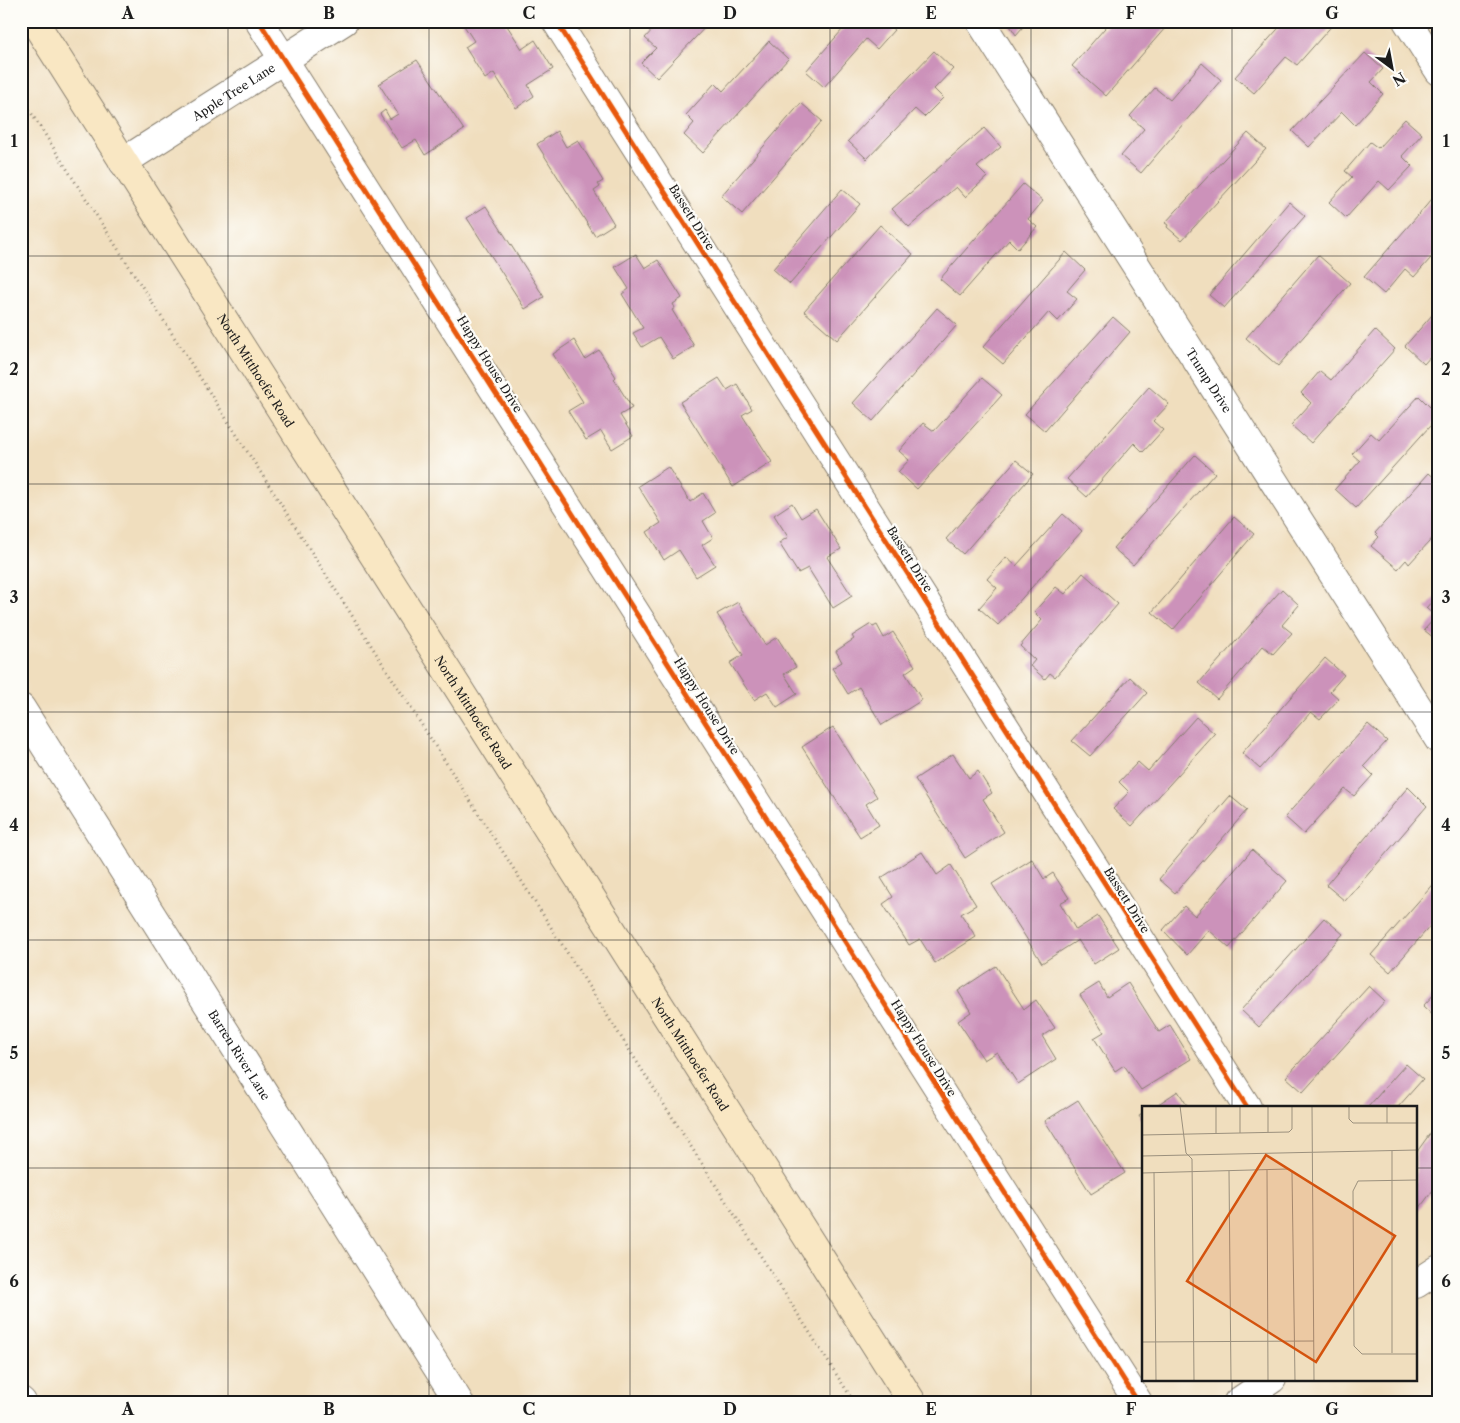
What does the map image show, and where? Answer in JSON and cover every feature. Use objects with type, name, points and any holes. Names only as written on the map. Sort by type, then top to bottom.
[{"type":"main road","name":"North Mitthoefer Road","points":[[34,21],[912,1402]]},
{"type":"street","name":"Happy House Drive","points":[[259,21],[1138,1402]]},
{"type":"street","name":"Apple Tree Lane","points":[[123,162],[344,21]]},
{"type":"street","name":"Bassett Drive","points":[[556,21],[1246,1106]]},
{"type":"street","name":"Trump Drive","points":[[980,21],[1439,740]]},
{"type":"street","points":[[1407,21],[1439,71]]},
{"type":"street","name":"Barren River Lane","points":[[21,708],[459,1402]]},
{"type":"street","points":[[1418,1283],[1439,1269]]},
{"type":"street","points":[[1238,1402],[1271,1380]]},
{"type":"path","points":[[21,97],[854,1402]]},
{"type":"building","points":[[461,21],[504,21],[522,49],[535,40],[553,69],[528,85],[534,96],[516,108],[494,73],[485,79],[465,47],[474,41]]},
{"type":"building","points":[[660,21],[711,21],[657,78],[641,63],[656,48],[645,38]]},
{"type":"building","points":[[850,21],[884,21],[894,30],[877,49],[866,39],[824,87],[806,71]]},
{"type":"building","points":[[1007,21],[1028,21],[1016,35]]},
{"type":"building","points":[[1111,21],[1160,21],[1166,27],[1106,96],[1072,66]]},
{"type":"building","points":[[1204,21],[1215,21],[1211,27]]},
{"type":"building","points":[[1285,21],[1336,21],[1297,65],[1286,57],[1254,93],[1235,77]]},
{"type":"building","points":[[769,41],[788,59],[703,153],[684,135],[694,123],[686,115],[715,83],[723,91]]},
{"type":"building","points":[[934,51],[953,69],[934,89],[943,98],[924,117],[915,109],[867,159],[848,141]]},
{"type":"building","points":[[1365,53],[1383,69],[1371,82],[1383,94],[1355,125],[1342,112],[1309,147],[1292,131]]},
{"type":"building","points":[[417,60],[464,130],[425,155],[416,140],[402,148],[380,114],[385,110],[390,119],[398,114],[379,84]]},
{"type":"building","points":[[1202,63],[1221,80],[1141,173],[1121,156],[1144,129],[1130,116],[1155,88],[1170,100]]},
{"type":"building","points":[[801,103],[822,121],[742,214],[721,196]]},
{"type":"building","points":[[1405,119],[1422,134],[1402,156],[1412,166],[1389,190],[1379,181],[1346,218],[1329,202],[1352,177],[1345,171],[1370,142],[1378,148]]},
{"type":"building","points":[[984,128],[1001,147],[977,167],[987,177],[965,197],[956,187],[909,227],[892,209]]},
{"type":"building","points":[[557,131],[566,147],[578,140],[603,181],[598,184],[600,187],[594,191],[614,224],[595,236],[537,144]]},
{"type":"building","points":[[1248,133],[1266,149],[1182,240],[1165,223]]},
{"type":"building","points":[[1023,184],[1043,201],[1028,219],[1037,227],[1018,249],[1009,240],[960,296],[940,279]]},
{"type":"building","points":[[842,189],[860,204],[790,284],[773,269]]},
{"type":"building","points":[[1439,191],[1439,249],[1414,277],[1405,269],[1384,294],[1364,277]]},
{"type":"building","points":[[1289,202],[1305,216],[1224,308],[1209,295]]},
{"type":"building","points":[[486,206],[544,297],[525,309],[467,218]]},
{"type":"building","points":[[880,225],[913,254],[837,340],[804,311]]},
{"type":"building","points":[[1066,252],[1085,270],[1067,291],[1077,299],[1058,321],[1049,312],[1003,364],[983,347]]},
{"type":"building","points":[[636,254],[645,268],[658,260],[682,298],[673,304],[675,308],[672,310],[694,346],[673,359],[659,337],[642,347],[633,333],[643,328],[622,294],[629,289],[615,267]]},
{"type":"building","points":[[1318,255],[1350,283],[1278,366],[1246,338]]},
{"type":"building","points":[[1439,307],[1439,347],[1424,364],[1405,346]]},
{"type":"building","points":[[937,308],[957,325],[873,421],[853,403]]},
{"type":"building","points":[[1113,317],[1130,332],[1045,431],[1025,414]]},
{"type":"building","points":[[1375,330],[1395,349],[1311,443],[1291,425],[1311,403],[1301,393],[1320,371],[1331,380]]},
{"type":"building","points":[[574,340],[585,359],[599,350],[632,408],[620,415],[633,436],[612,449],[601,431],[586,440],[568,411],[583,402],[553,354]]},
{"type":"building","points":[[719,378],[727,390],[737,384],[752,409],[742,415],[772,462],[733,487],[680,402]]},
{"type":"building","points":[[982,378],[1002,395],[917,489],[898,472],[909,460],[899,451],[923,423],[934,431]]},
{"type":"building","points":[[1149,387],[1169,404],[1153,421],[1163,430],[1143,452],[1134,443],[1087,497],[1067,479]]},
{"type":"building","points":[[1419,396],[1439,416],[1356,508],[1335,489],[1360,461],[1352,454],[1371,433],[1379,440]]},
{"type":"building","points":[[1195,455],[1215,473],[1133,565],[1113,548]]},
{"type":"building","points":[[1016,460],[1033,474],[963,554],[946,539]]},
{"type":"building","points":[[668,467],[690,502],[703,493],[715,513],[703,521],[713,538],[702,545],[715,565],[696,577],[679,550],[664,560],[647,532],[661,523],[638,486]]},
{"type":"building","points":[[1429,473],[1439,482],[1439,531],[1409,564],[1406,560],[1398,569],[1371,546],[1379,537],[1375,533]]},
{"type":"building","points":[[792,503],[801,518],[816,509],[841,549],[827,557],[852,596],[833,608],[808,568],[798,573],[779,543],[788,537],[774,515]]},
{"type":"building","points":[[1063,514],[1082,531],[998,625],[979,608],[997,588],[987,579],[1006,557],[1016,566]]},
{"type":"building","points":[[1234,517],[1254,534],[1173,630],[1152,612]]},
{"type":"building","points":[[1083,573],[1118,604],[1055,677],[1050,673],[1045,679],[1030,666],[1035,660],[1020,646],[1042,620],[1034,612],[1056,587],[1065,594]]},
{"type":"building","points":[[1282,589],[1299,605],[1282,625],[1292,633],[1273,654],[1263,646],[1217,699],[1199,683]]},
{"type":"building","points":[[1439,593],[1439,642],[1424,630],[1436,617],[1426,608]]},
{"type":"building","points":[[738,602],[765,645],[777,637],[796,667],[784,674],[797,694],[777,707],[767,692],[754,700],[730,663],[743,655],[717,614]]},
{"type":"building","points":[[871,624],[873,627],[877,625],[884,638],[893,632],[915,666],[905,673],[922,700],[882,725],[859,687],[848,694],[832,668],[842,662],[836,651],[854,639],[852,636]]},
{"type":"building","points":[[1325,658],[1344,675],[1330,691],[1339,699],[1320,719],[1311,712],[1260,769],[1242,753]]},
{"type":"building","points":[[1130,677],[1147,693],[1090,756],[1072,741]]},
{"type":"building","points":[[1196,717],[1215,734],[1132,826],[1113,809],[1129,792],[1119,782],[1138,762],[1148,771]]},
{"type":"building","points":[[1368,724],[1387,741],[1364,766],[1373,775],[1354,796],[1345,789],[1304,834],[1285,817]]},
{"type":"building","points":[[833,727],[877,797],[866,804],[879,825],[860,837],[802,747]]},
{"type":"building","points":[[953,754],[969,778],[978,771],[992,793],[983,799],[1004,832],[965,858],[915,779]]},
{"type":"building","points":[[1408,787],[1427,806],[1345,901],[1326,885]]},
{"type":"building","points":[[1230,796],[1247,810],[1175,893],[1159,879]]},
{"type":"building","points":[[1252,850],[1287,881],[1229,948],[1209,930],[1187,955],[1163,930],[1184,906],[1195,916]]},
{"type":"building","points":[[922,852],[937,875],[951,865],[976,905],[961,914],[976,937],[935,963],[920,939],[909,945],[883,904],[893,897],[881,878]]},
{"type":"building","points":[[1032,859],[1044,879],[1053,873],[1069,898],[1060,903],[1076,930],[1098,916],[1119,948],[1094,964],[1078,940],[1042,963],[992,884]]},
{"type":"building","points":[[1439,878],[1439,930],[1432,924],[1390,972],[1371,955]]},
{"type":"building","points":[[1324,918],[1343,934],[1259,1027],[1241,1010]]},
{"type":"building","points":[[996,966],[1024,1009],[1036,1000],[1055,1028],[1042,1036],[1056,1059],[1018,1084],[997,1052],[984,1060],[958,1021],[971,1012],[958,991]]},
{"type":"building","points":[[1099,983],[1107,997],[1128,983],[1159,1032],[1170,1025],[1191,1059],[1141,1090],[1124,1065],[1115,1071],[1094,1038],[1104,1032],[1080,995]]},
{"type":"building","points":[[1369,986],[1385,1001],[1303,1092],[1286,1077]]},
{"type":"building","points":[[1439,989],[1439,1021],[1423,1006]]},
{"type":"building","points":[[1406,1064],[1423,1079],[1399,1106],[1369,1106]]},
{"type":"building","points":[[1178,1091],[1187,1106],[1156,1106]]},
{"type":"building","points":[[1078,1100],[1125,1173],[1091,1194],[1045,1121]]},
{"type":"building","points":[[1439,1121],[1439,1182],[1418,1210],[1418,1150]]},
{"type":"cycle path","points":[[259,21],[1138,1402]]},
{"type":"cycle path","points":[[556,21],[1246,1106]]}]
